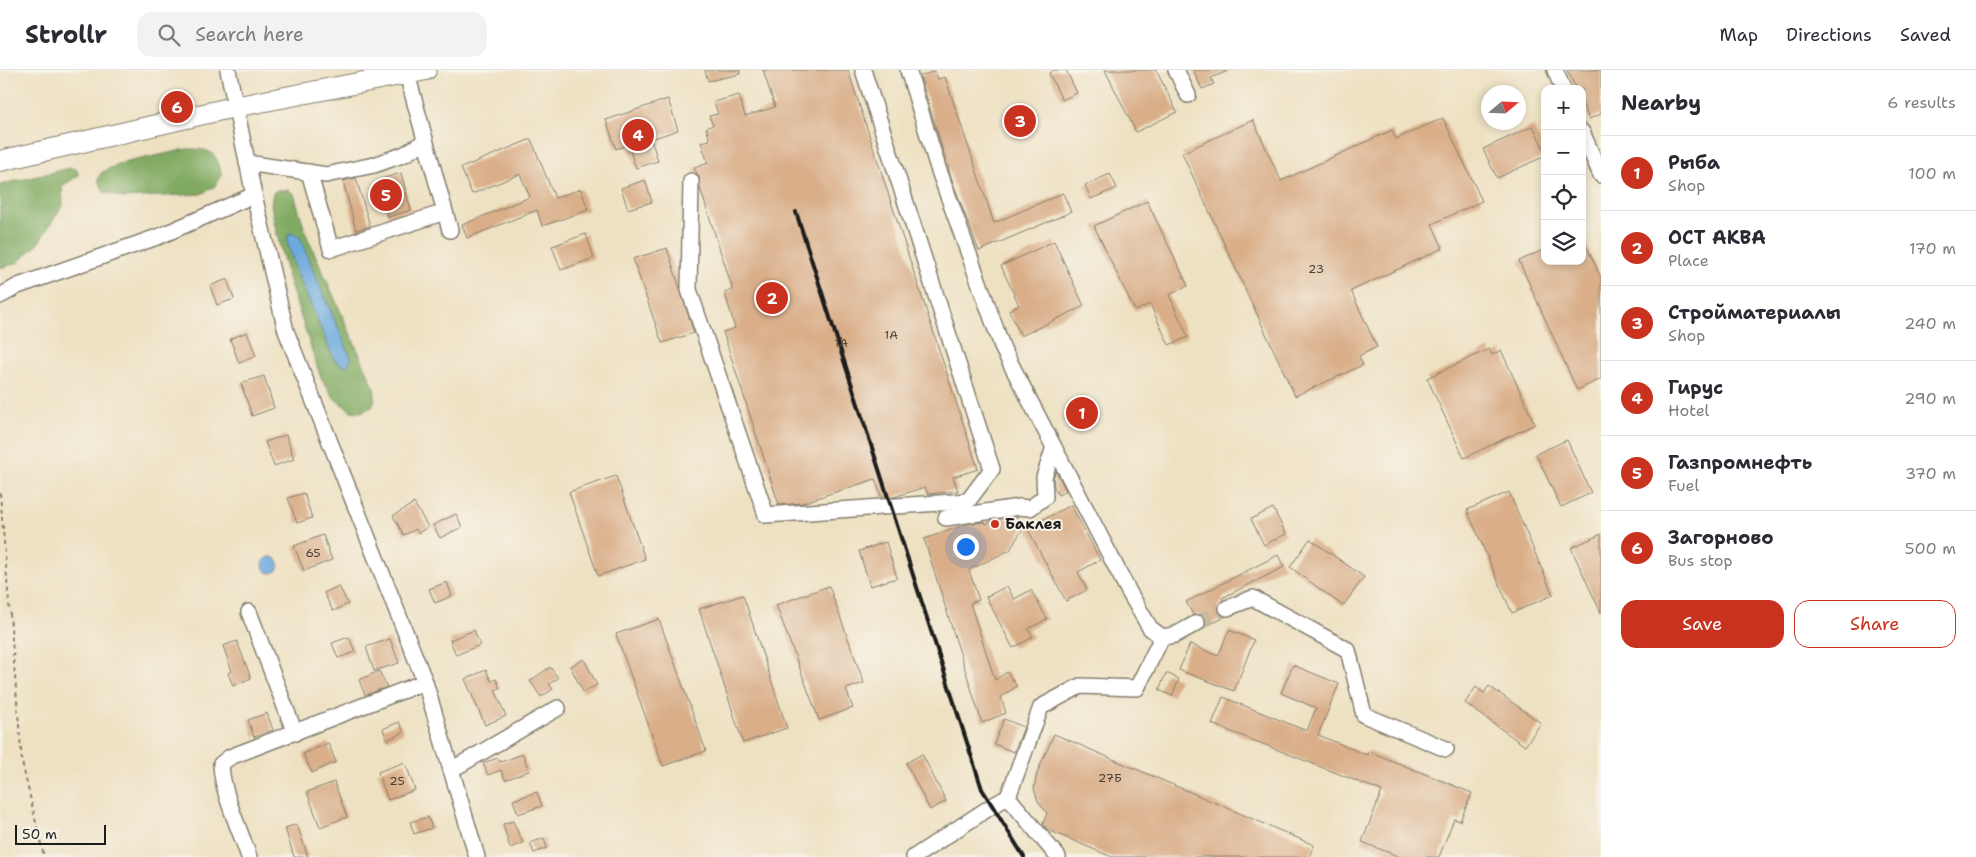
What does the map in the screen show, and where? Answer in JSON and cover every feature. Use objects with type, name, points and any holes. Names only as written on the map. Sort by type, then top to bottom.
[{"type":"main road","points":[[0,161],[234,107],[416,72]]},
{"type":"street","points":[[228,70],[234,107],[286,331],[425,682],[477,857]]},
{"type":"street","points":[[691,181],[689,290],[766,515],[968,501],[992,469],[863,70]]},
{"type":"street","points":[[908,70],[938,168],[1003,350],[1129,592],[1150,628],[1162,637],[1175,635],[1198,623]]},
{"type":"street","points":[[1176,70],[1188,95]]},
{"type":"street","points":[[1555,70],[1561,85]]},
{"type":"street","points":[[416,72],[425,141],[450,230]]},
{"type":"street","points":[[247,163],[326,175],[374,165],[405,154],[425,141]]},
{"type":"street","points":[[1586,141],[1601,175]]},
{"type":"street","points":[[309,172],[331,249],[445,212]]},
{"type":"street","points":[[0,296],[18,286],[160,236],[254,196]]},
{"type":"street","points":[[946,518],[1030,508],[1045,497],[1044,477],[1054,448]]},
{"type":"street","points":[[1227,608],[1253,598],[1348,650],[1364,715],[1446,749]]},
{"type":"street","points":[[249,612],[295,733]]},
{"type":"street","points":[[914,857],[1008,797],[1041,707],[1080,686],[1137,688],[1162,637]]},
{"type":"street","points":[[249,857],[225,789],[221,764],[230,757],[425,682]]},
{"type":"street","points":[[451,770],[558,708]]},
{"type":"street","points":[[1008,797],[1058,857]]},
{"type":"path","points":[[0,493],[22,762],[44,857]]},
{"type":"green space","points":[[187,149],[211,153],[215,156],[220,167],[222,175],[214,187],[201,194],[123,198],[104,192],[98,180],[101,173],[118,164]]},
{"type":"green space","points":[[70,168],[76,169],[79,175],[62,186],[63,205],[37,245],[17,263],[0,268],[0,185]]},
{"type":"green space","points":[[277,190],[288,190],[294,194],[306,234],[374,387],[375,398],[372,407],[361,412],[351,411],[335,399],[321,378],[289,281],[271,204],[273,193]],"holes":[[[296,270],[314,276],[326,299],[351,359],[343,366],[334,359]]]},
{"type":"water","points":[[293,233],[300,237],[345,344],[351,359],[348,365],[343,366],[334,359],[296,270],[287,241],[289,234]]},
{"type":"water","points":[[271,557],[277,559],[279,565],[277,571],[271,573],[265,571],[263,565],[265,559]]},
{"type":"building","points":[[705,70],[739,70],[740,74],[708,81]]},
{"type":"building","points":[[763,70],[848,70],[978,469],[953,477],[958,491],[928,494],[925,487],[894,497],[882,498],[875,479],[802,503],[779,505],[723,332],[735,328],[725,293],[733,290],[700,188],[699,177],[694,168],[708,163],[701,142],[710,140],[706,128],[713,125],[709,116],[718,114],[714,102],[739,95],[745,116],[775,107]]},
{"type":"building","points":[[1054,70],[1066,70],[1077,93],[1062,100],[1049,73]]},
{"type":"building","points":[[1105,70],[1156,70],[1177,112],[1136,132]]},
{"type":"building","points":[[1193,70],[1230,70],[1211,78],[1214,84],[1202,89]]},
{"type":"building","points":[[1567,70],[1601,70],[1601,114],[1589,119],[1586,112],[1586,85],[1574,85]]},
{"type":"building","points":[[935,71],[938,79],[945,77],[994,223],[1063,193],[1071,212],[979,251],[953,183],[920,76]]},
{"type":"building","points":[[668,99],[678,130],[651,139],[658,161],[636,168],[628,145],[616,149],[606,120]]},
{"type":"building","points":[[1443,118],[1482,201],[1432,224],[1443,248],[1351,291],[1377,347],[1359,356],[1363,365],[1295,396],[1182,153],[1253,120],[1281,181],[1392,130],[1396,139]]},
{"type":"building","points":[[1533,126],[1541,143],[1541,158],[1497,178],[1483,149]]},
{"type":"building","points":[[531,139],[555,198],[581,189],[588,210],[542,226],[537,210],[467,238],[462,225],[530,197],[520,174],[472,194],[461,168]]},
{"type":"building","points":[[401,173],[411,210],[388,217],[378,180]]},
{"type":"building","points":[[1110,174],[1117,188],[1091,199],[1085,185]]},
{"type":"building","points":[[356,178],[370,226],[356,230],[343,181]]},
{"type":"building","points":[[645,180],[652,202],[628,209],[621,188]]},
{"type":"building","points":[[1147,201],[1188,286],[1169,295],[1188,337],[1169,345],[1150,304],[1135,311],[1094,226]]},
{"type":"building","points":[[586,234],[594,258],[561,270],[552,246]]},
{"type":"building","points":[[1054,241],[1084,306],[1021,336],[1009,310],[1019,305],[1001,266]]},
{"type":"building","points":[[1586,245],[1601,278],[1601,379],[1577,390],[1519,261],[1541,251],[1541,265],[1586,265]]},
{"type":"building","points":[[667,248],[694,333],[662,343],[633,259]]},
{"type":"building","points":[[227,279],[234,299],[217,305],[210,286]]},
{"type":"building","points":[[247,332],[256,356],[239,363],[230,339]]},
{"type":"building","points":[[1489,349],[1492,355],[1501,350],[1535,424],[1464,458],[1427,378]]},
{"type":"building","points":[[264,376],[274,408],[252,416],[241,383]]},
{"type":"building","points":[[1085,404],[1092,415],[1078,423],[1072,412]]},
{"type":"building","points":[[286,435],[294,459],[274,466],[265,442]]},
{"type":"building","points":[[1567,440],[1591,493],[1561,507],[1536,454]]},
{"type":"building","points":[[1056,471],[1066,491],[1058,495],[1054,487],[1053,478]]},
{"type":"building","points":[[616,476],[645,559],[598,576],[569,492]]},
{"type":"building","points":[[1509,492],[1553,595],[1512,613],[1467,510]]},
{"type":"building","points":[[304,493],[312,518],[297,523],[288,498]]},
{"type":"building","points":[[414,503],[428,527],[418,533],[416,529],[404,535],[393,516]]},
{"type":"building","points":[[1071,505],[1100,560],[1078,572],[1087,590],[1066,601],[1027,528]]},
{"type":"building","points":[[1273,508],[1286,534],[1264,545],[1251,519]]},
{"type":"building","points":[[456,514],[462,527],[440,538],[433,525]]},
{"type":"building","points":[[1017,517],[1023,528],[1010,550],[969,570],[979,600],[970,603],[995,680],[1007,672],[1017,686],[1001,697],[1006,713],[982,723],[924,539],[967,524],[985,522],[986,524],[993,520]]},
{"type":"building","points":[[1601,534],[1601,613],[1571,548]]},
{"type":"building","points":[[323,535],[332,560],[304,571],[294,546]]},
{"type":"building","points":[[1310,539],[1364,577],[1343,606],[1290,567]]},
{"type":"building","points":[[886,542],[897,578],[870,586],[859,551]]},
{"type":"building","points":[[1278,555],[1284,567],[1222,598],[1223,600],[1218,606],[1218,611],[1225,617],[1205,627],[1205,619],[1202,615],[1193,615],[1186,602]]},
{"type":"building","points":[[447,582],[452,596],[435,603],[429,589]]},
{"type":"building","points":[[339,586],[348,604],[333,611],[324,593]]},
{"type":"building","points":[[829,586],[864,683],[846,689],[853,708],[819,720],[776,605]]},
{"type":"building","points":[[1007,586],[1014,599],[1031,590],[1047,619],[1028,629],[1033,637],[1013,648],[986,597]]},
{"type":"building","points":[[743,595],[787,728],[743,743],[699,609]]},
{"type":"building","points":[[659,619],[706,751],[663,766],[616,634]]},
{"type":"building","points":[[474,630],[480,645],[456,655],[450,640]]},
{"type":"building","points":[[1229,630],[1254,640],[1234,691],[1179,670],[1190,644],[1218,656]]},
{"type":"building","points":[[349,637],[355,652],[338,658],[332,643]]},
{"type":"building","points":[[390,639],[399,663],[374,671],[366,647]]},
{"type":"building","points":[[237,641],[251,678],[233,686],[228,673],[232,671],[223,646]]},
{"type":"building","points":[[584,659],[597,685],[583,692],[570,666]]},
{"type":"building","points":[[1293,665],[1339,684],[1318,735],[1367,755],[1368,751],[1472,793],[1460,821],[1454,819],[1439,857],[1400,857],[1362,842],[1382,791],[1212,724],[1223,697],[1307,731],[1316,708],[1281,693]]},
{"type":"building","points":[[550,667],[558,678],[549,684],[553,689],[541,697],[530,681]]},
{"type":"building","points":[[486,670],[491,681],[496,679],[500,688],[495,690],[506,716],[485,725],[465,679]]},
{"type":"building","points":[[379,671],[387,687],[365,695],[359,680]]},
{"type":"building","points":[[1166,673],[1179,679],[1172,696],[1159,690]]},
{"type":"building","points":[[1489,686],[1541,723],[1525,746],[1465,703],[1476,687],[1484,693]]},
{"type":"building","points":[[267,713],[273,730],[254,737],[248,720]]},
{"type":"building","points":[[1004,719],[1024,727],[1014,752],[994,744]]},
{"type":"building","points":[[399,722],[404,732],[387,740],[383,729]]},
{"type":"building","points":[[1054,734],[1314,845],[1309,857],[1112,857],[1048,830],[1043,824],[1047,813],[1038,801],[1034,789],[1037,773]]},
{"type":"building","points":[[328,743],[336,762],[312,773],[303,754]]},
{"type":"building","points":[[523,754],[529,771],[505,780],[501,770],[488,775],[483,763],[498,758],[500,762]]},
{"type":"building","points":[[922,754],[946,801],[930,810],[906,763]]},
{"type":"building","points":[[405,762],[415,790],[388,800],[378,772]]},
{"type":"building","points":[[334,782],[347,817],[320,827],[307,792]]},
{"type":"building","points":[[537,792],[542,806],[518,814],[513,800]]},
{"type":"building","points":[[428,817],[432,828],[414,834],[410,822]]},
{"type":"building","points":[[513,821],[523,843],[510,848],[503,824]]},
{"type":"building","points":[[297,824],[308,857],[294,857],[285,828]]},
{"type":"building","points":[[544,838],[547,848],[534,853],[530,843]]},
{"type":"tunnel","points":[[1197,623],[1227,608]]},
{"type":"railway","points":[[796,212],[982,789],[1024,857]]},
{"type":"place","name":"Загорново","points":[[177,107]]},
{"type":"place","name":"Стройматериалы","points":[[1020,121]]},
{"type":"place","name":"Гирус","points":[[638,135]]},
{"type":"place","name":"Газпромнефть","points":[[386,195]]},
{"type":"place","name":"ОСТ АКВА","points":[[772,298]]},
{"type":"place","name":"Рыба","points":[[1082,413]]},
{"type":"place","name":"Баклея","points":[[995,524]]}]
